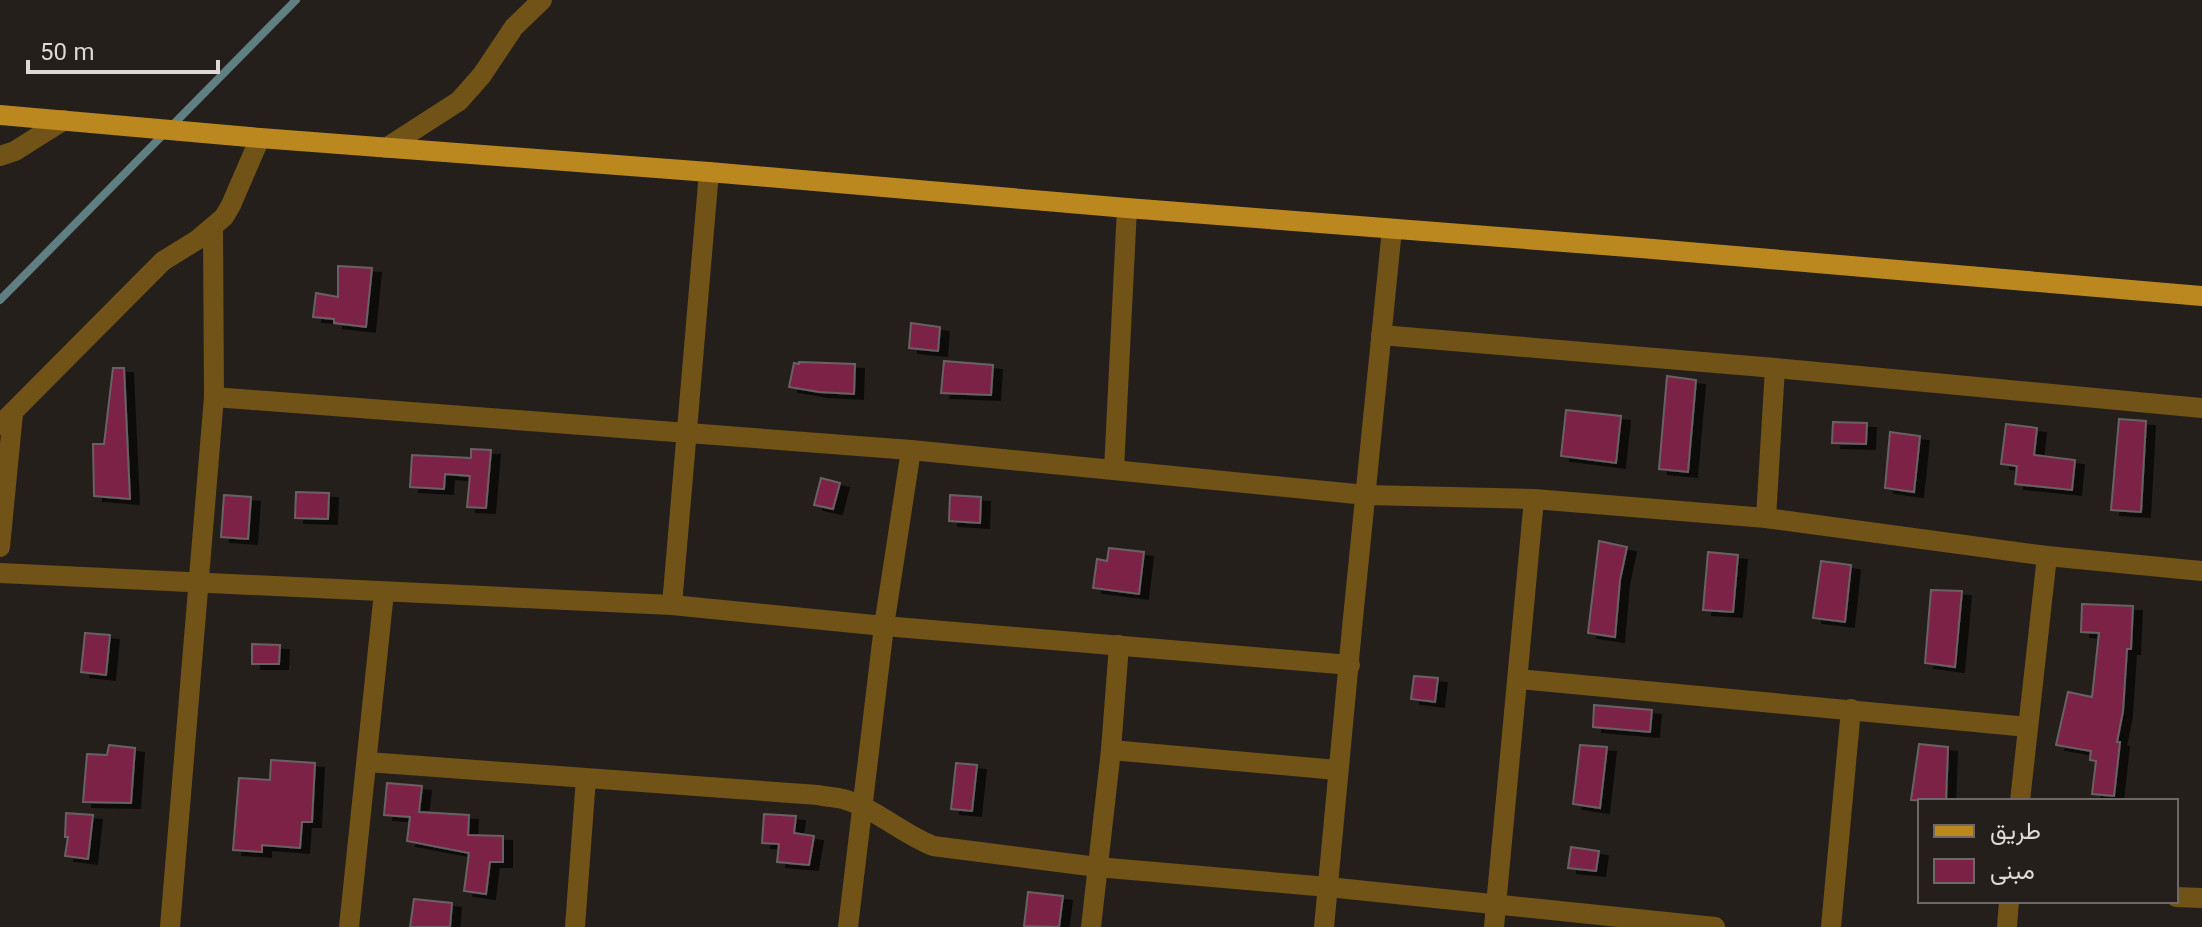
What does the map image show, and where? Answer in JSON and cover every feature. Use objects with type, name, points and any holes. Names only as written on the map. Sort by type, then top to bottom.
[{"type":"main road","points":[[0,115],[2202,296]]},
{"type":"street","points":[[386,148],[459,101],[482,75],[514,27],[542,0]]},
{"type":"street","points":[[0,156],[15,151],[64,120]]},
{"type":"street","points":[[0,547],[6,419],[163,261],[213,227],[231,205],[260,138]]},
{"type":"street","points":[[672,605],[709,172]]},
{"type":"street","points":[[1114,470],[1127,208]]},
{"type":"street","points":[[170,927],[214,397],[213,227]]},
{"type":"street","points":[[1324,927],[1392,229]]},
{"type":"street","points":[[1381,335],[2202,408]]},
{"type":"street","points":[[1766,518],[1775,368]]},
{"type":"street","points":[[214,397],[911,450],[1366,495],[1534,499],[1766,518],[2047,556],[2202,571]]},
{"type":"street","points":[[848,927],[884,626],[911,450]]},
{"type":"street","points":[[1494,927],[1534,499]]},
{"type":"street","points":[[2020,799],[2047,556]]},
{"type":"street","points":[[0,573],[199,580],[672,605],[1350,665]]},
{"type":"street","points":[[349,927],[384,592]]},
{"type":"street","points":[[1091,927],[1111,750],[1119,645]]},
{"type":"street","points":[[1519,679],[2028,727]]},
{"type":"street","points":[[1831,927],[1851,709]]},
{"type":"street","points":[[1111,750],[1337,770]]},
{"type":"street","points":[[367,762],[818,795],[861,807],[911,838],[933,846],[1097,867],[1328,887],[1715,927]]},
{"type":"street","points":[[575,927],[586,778]]},
{"type":"street","points":[[2178,897],[2202,898]]},
{"type":"street","points":[[2007,927],[2009,903]]},
{"type":"building","points":[[338,266],[372,268],[366,327],[313,317],[316,293],[338,297]]},
{"type":"building","points":[[911,323],[940,327],[938,351],[909,348]]},
{"type":"building","points":[[944,361],[993,365],[991,395],[941,393]]},
{"type":"building","points":[[794,363],[855,364],[854,394],[789,387]]},
{"type":"building","points":[[113,368],[124,368],[130,499],[94,496],[93,444],[104,444]]},
{"type":"building","points":[[1667,376],[1696,380],[1688,472],[1659,469]]},
{"type":"building","points":[[1566,410],[1621,416],[1616,463],[1561,456]]},
{"type":"building","points":[[2119,419],[2146,421],[2141,512],[2111,510]]},
{"type":"building","points":[[1833,422],[1867,423],[1866,444],[1832,443]]},
{"type":"building","points":[[2006,424],[2037,428],[2034,455],[2075,460],[2072,490],[2015,484],[2017,466],[2001,464]]},
{"type":"building","points":[[1890,432],[1920,436],[1914,492],[1885,488]]},
{"type":"building","points":[[471,449],[491,450],[486,508],[467,507],[470,476],[445,474],[444,489],[410,487],[412,455],[471,458]]},
{"type":"building","points":[[821,478],[840,483],[833,509],[814,505]]},
{"type":"building","points":[[296,492],[329,493],[328,519],[295,518]]},
{"type":"building","points":[[224,495],[251,497],[248,539],[221,537]]},
{"type":"building","points":[[950,495],[981,497],[980,523],[949,521]]},
{"type":"building","points":[[1599,541],[1627,547],[1620,580],[1615,637],[1588,633]]},
{"type":"building","points":[[1109,548],[1144,552],[1139,594],[1093,588],[1097,559],[1107,561]]},
{"type":"building","points":[[1708,552],[1738,555],[1733,612],[1703,610]]},
{"type":"building","points":[[1821,561],[1851,565],[1845,622],[1813,618]]},
{"type":"building","points":[[1931,590],[1962,591],[1955,667],[1925,663]]},
{"type":"building","points":[[2082,604],[2133,606],[2114,796],[2092,794],[2096,761],[2090,760],[2091,751],[2056,745],[2068,692],[2092,697],[2099,633],[2081,632]]},
{"type":"building","points":[[85,633],[110,635],[106,675],[81,672]]},
{"type":"building","points":[[252,644],[280,645],[279,664],[252,664]]},
{"type":"building","points":[[1414,676],[1438,678],[1435,702],[1411,699]]},
{"type":"building","points":[[1594,705],[1652,710],[1650,732],[1593,727]]},
{"type":"building","points":[[1919,744],[1948,747],[1946,799],[1911,800]]},
{"type":"building","points":[[109,745],[135,748],[131,803],[83,802],[87,754],[107,755]]},
{"type":"building","points":[[1580,745],[1607,747],[1600,808],[1573,804]]},
{"type":"building","points":[[271,760],[315,763],[312,822],[302,822],[300,848],[262,845],[262,852],[233,850],[239,778],[270,780]]},
{"type":"building","points":[[956,763],[977,765],[972,811],[951,809]]},
{"type":"building","points":[[387,783],[422,786],[419,812],[469,815],[468,835],[503,836],[503,862],[490,862],[486,894],[464,891],[469,853],[407,841],[410,817],[384,815]]},
{"type":"building","points":[[66,813],[93,815],[88,859],[65,856],[68,837],[65,837]]},
{"type":"building","points":[[764,814],[796,816],[794,833],[814,836],[809,865],[777,862],[779,844],[762,843]]},
{"type":"building","points":[[1571,847],[1599,851],[1596,871],[1568,868]]},
{"type":"building","points":[[1028,892],[1063,896],[1059,927],[1024,926]]},
{"type":"building","points":[[414,899],[452,903],[450,927],[410,927]]},
{"type":"waterway","points":[[0,300],[296,0]]}]
